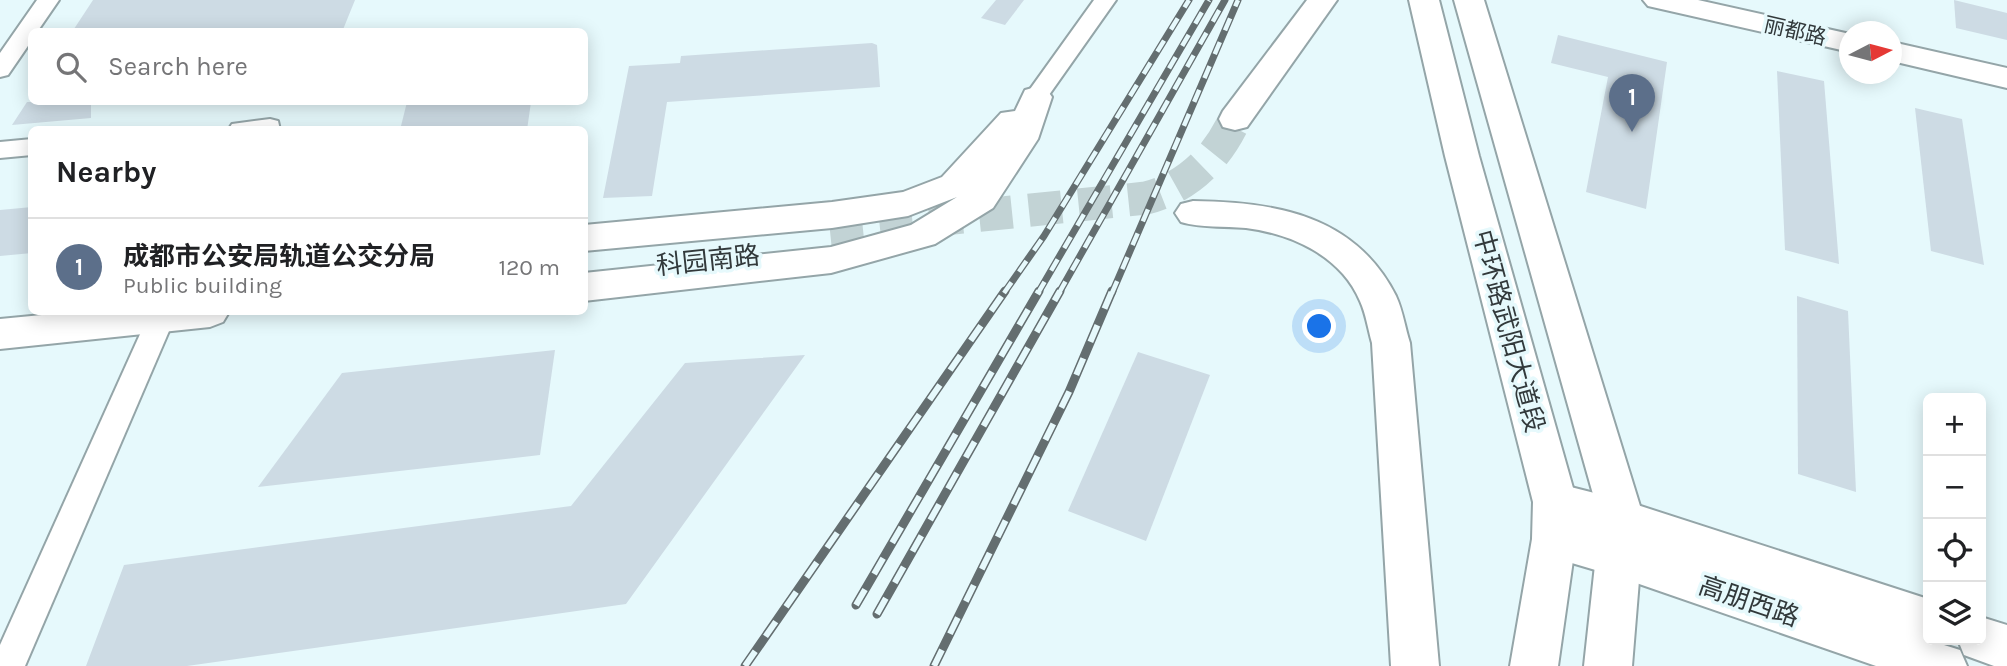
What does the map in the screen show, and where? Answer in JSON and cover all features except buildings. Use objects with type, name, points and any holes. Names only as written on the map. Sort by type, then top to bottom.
[{"type":"street","points":[[29,28],[48,0]]},
{"type":"street","points":[[588,238],[832,239],[922,235],[981,199],[1021,139],[1036,97],[1105,0]]},
{"type":"street","points":[[1235,119],[1322,0]]},
{"type":"street","name":"中环路武阳大道段","points":[[1424,0],[1555,521],[1534,666]]},
{"type":"street","name":"中环路武阳大道段","points":[[1469,0],[1620,538]]},
{"type":"street","name":"丽都路","points":[[1658,0],[1839,41]]},
{"type":"street","points":[[0,70],[28,29]]},
{"type":"street","points":[[1902,54],[2007,78]]},
{"type":"street","points":[[0,150],[28,148]]},
{"type":"street","points":[[1193,214],[1244,213],[1289,222],[1327,242],[1356,263],[1377,297],[1391,343],[1415,666]]},
{"type":"street","points":[[588,286],[832,239]]},
{"type":"street","name":"科园南路","points":[[588,255],[832,239]]},
{"type":"street","name":"科园南路","points":[[588,272],[832,239]]},
{"type":"street","points":[[0,315],[28,312]]},
{"type":"street","points":[[0,334],[180,315]]},
{"type":"street","points":[[8,666],[160,317]]},
{"type":"street","name":"高朋西路","points":[[1555,521],[1923,620]]},
{"type":"street","points":[[1608,666],[1620,538]]},
{"type":"street","name":"高朋西路","points":[[1620,538],[1943,666]]},
{"type":"street","points":[[1986,641],[2007,648]]},
{"type":"tunnel","points":[[830,231],[1146,198],[1175,186],[1200,169],[1219,146],[1235,119]]},
{"type":"railway","points":[[1004,293],[1044,236],[1189,0]]},
{"type":"railway","points":[[1038,293],[1209,0]]},
{"type":"railway","points":[[1059,293],[1225,0]]},
{"type":"railway","points":[[1112,293],[1238,0]]},
{"type":"railway","points":[[745,666],[1005,291]]},
{"type":"railway","points":[[856,605],[1039,291]]},
{"type":"railway","points":[[877,614],[1060,291]]},
{"type":"railway","points":[[934,666],[1069,392],[1112,291]]},
{"type":"place","name":"成都市公安局轨道公交分局","points":[[1632,132]]}]
